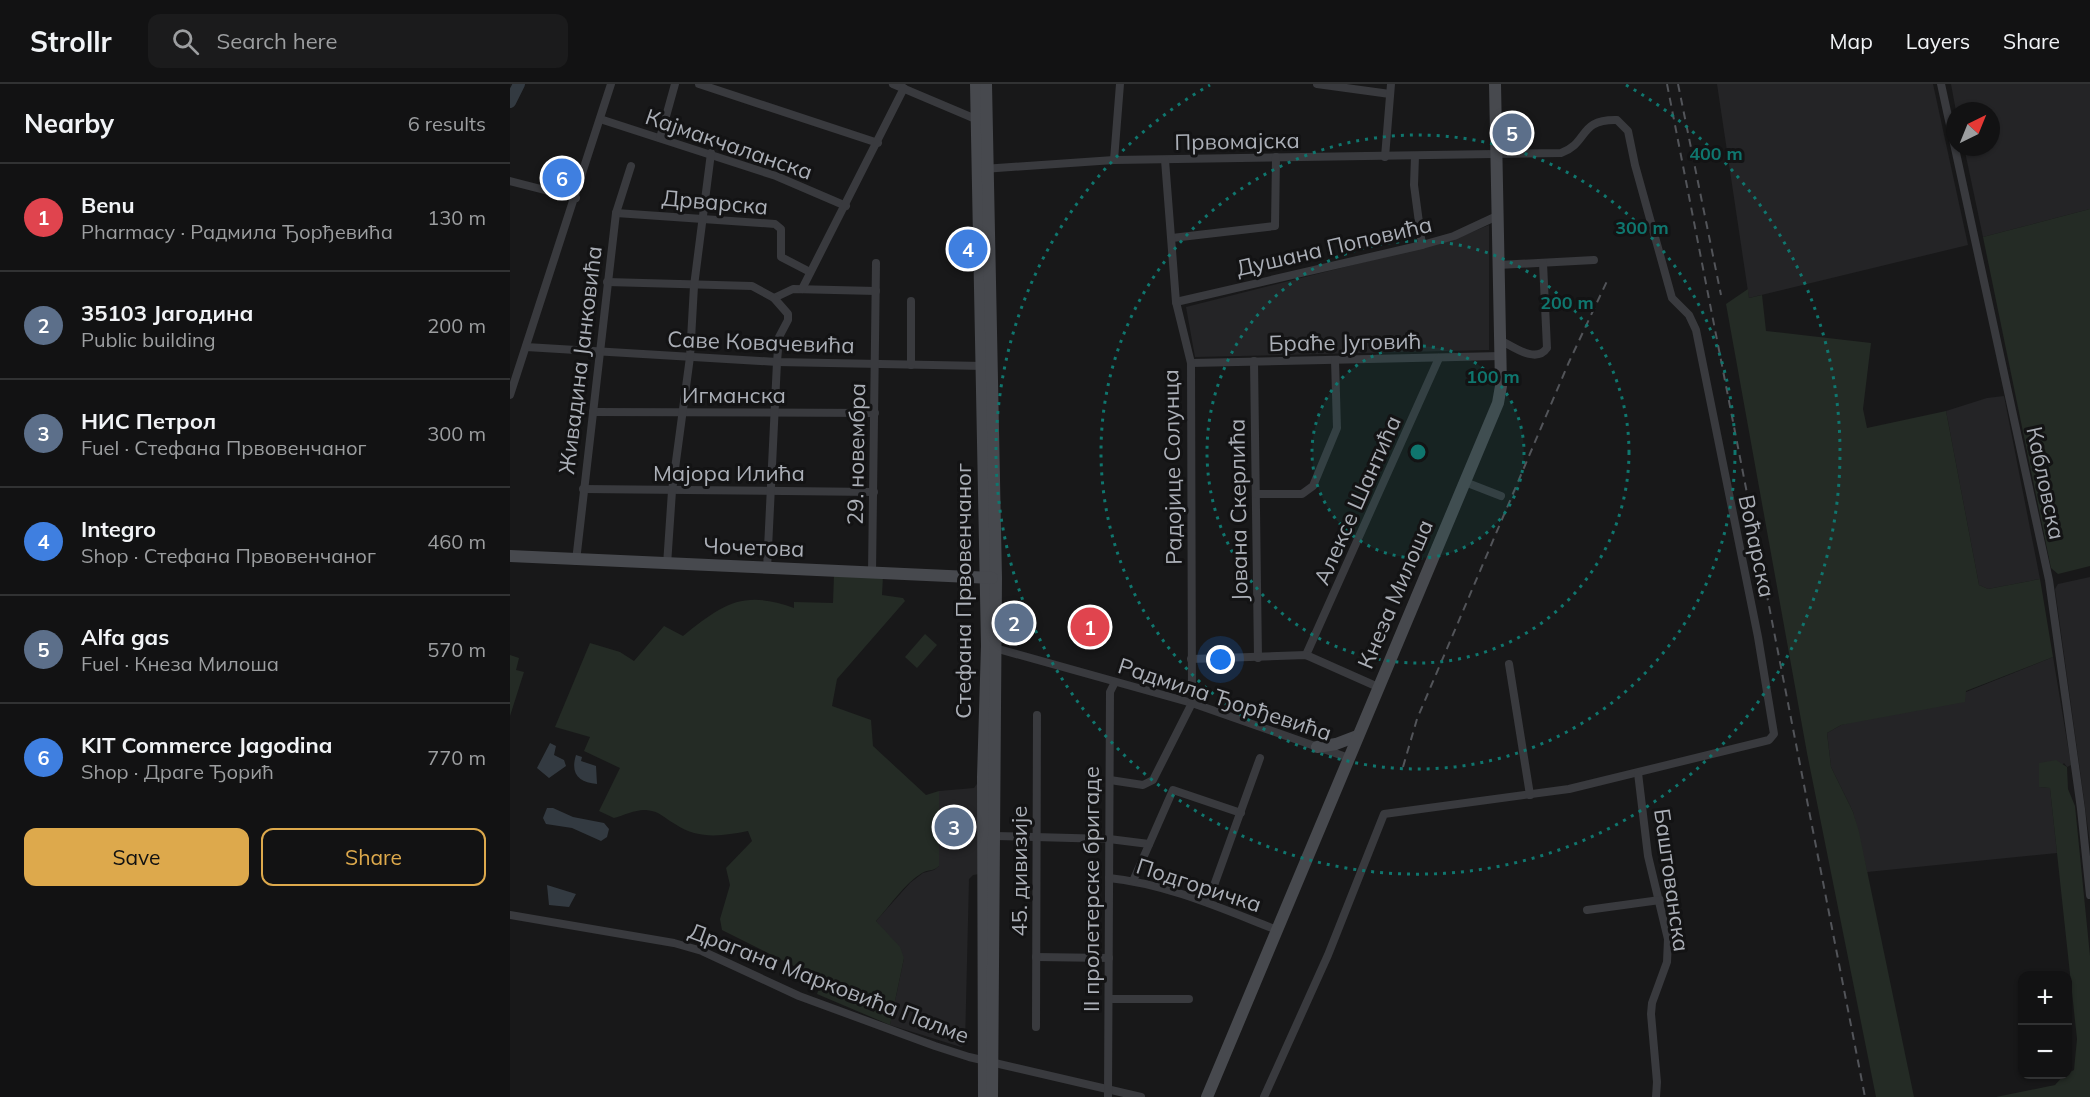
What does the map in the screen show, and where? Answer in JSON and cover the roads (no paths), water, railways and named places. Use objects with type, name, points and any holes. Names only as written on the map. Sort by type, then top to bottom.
[{"type":"street","points":[[510,395],[513,377],[526,347],[576,198],[610,84]]},
{"type":"street","points":[[660,138],[675,84]]},
{"type":"street","points":[[699,84],[878,143]]},
{"type":"street","points":[[893,84],[982,122]]},
{"type":"street","name":"Стефана Првовенчаног","points":[[976,84],[982,122],[988,366],[995,836],[989,869]]},
{"type":"street","name":"Стефана Првовенчаног","points":[[982,122],[986,84]]},
{"type":"street","points":[[1114,160],[1120,84]]},
{"type":"street","points":[[1317,84],[1390,94]]},
{"type":"street","points":[[1384,157],[1391,84]]},
{"type":"street","name":"Кнеза Милоша","points":[[1207,1097],[1498,403],[1500,340],[1495,84]]},
{"type":"street","name":"Кабловска","points":[[1941,84],[2049,580],[2081,809],[2090,895]]},
{"type":"street","points":[[802,289],[904,88]]},
{"type":"street","name":"Кајмакчаланска","points":[[600,119],[711,153],[776,176],[846,206]]},
{"type":"street","name":"Воћарска","points":[[1264,1097],[1328,955],[1384,814],[1530,795],[1638,772],[1769,740],[1774,734],[1758,638],[1696,330],[1689,315],[1672,298],[1635,165],[1628,131],[1617,120],[1602,120],[1591,124],[1571,149],[1561,153],[1496,155]]},
{"type":"street","points":[[667,564],[672,491],[690,357],[701,218],[711,153]]},
{"type":"street","name":"Првомајска","points":[[984,169],[1114,160],[1496,155]]},
{"type":"street","points":[[1415,156],[1414,185],[1422,245]]},
{"type":"street","points":[[1172,238],[1275,226],[1276,157]]},
{"type":"street","name":"Радојице Солунца","points":[[1165,160],[1176,302],[1191,363],[1192,703]]},
{"type":"street","name":"Живадина Јанковића","points":[[576,561],[616,213],[631,166]]},
{"type":"street","points":[[510,181],[576,198]]},
{"type":"street","name":"Дрварска","points":[[616,213],[775,224],[782,229],[781,257],[810,272]]},
{"type":"street","name":"Душана Поповића","points":[[1176,302],[1422,245],[1455,236],[1497,216]]},
{"type":"street","points":[[1498,265],[1594,260]]},
{"type":"street","name":"29. новембра","points":[[872,573],[876,263]]},
{"type":"street","points":[[1500,340],[1534,356],[1541,355],[1547,348],[1543,263]]},
{"type":"street","points":[[607,282],[752,286],[774,298],[788,314],[788,320],[779,337],[773,413],[767,568]]},
{"type":"street","points":[[774,298],[783,292],[802,289],[876,291]]},
{"type":"street","points":[[911,301],[911,365]]},
{"type":"street","name":"Саве Ковачевића","points":[[526,347],[777,362],[988,366]]},
{"type":"street","name":"Браће Југовић","points":[[1191,363],[1500,356]]},
{"type":"street","name":"Алексе Шантића","points":[[1306,655],[1439,358]]},
{"type":"street","points":[[1256,494],[1302,494],[1313,486],[1337,428],[1335,360]]},
{"type":"street","name":"Јована Скерлића","points":[[1254,361],[1258,657]]},
{"type":"street","name":"Игманска","points":[[593,412],[875,413]]},
{"type":"street","points":[[1465,482],[1501,496]]},
{"type":"street","name":"Мајора Илића","points":[[583,489],[874,492]]},
{"type":"street","name":"Чочетова","points":[[510,556],[576,561],[991,578]]},
{"type":"street","name":"Стефана Првовенчаног","points":[[984,1097],[988,1061],[989,869],[983,777],[991,647]]},
{"type":"street","name":"Радмила Ђорђевића","points":[[991,647],[1192,703],[1348,758]]},
{"type":"street","points":[[1191,659],[1306,655],[1378,687]]},
{"type":"street","points":[[1509,664],[1530,795]]},
{"type":"street","name":"II пролетерске бригаде","points":[[1108,1093],[1110,692],[1115,682]]},
{"type":"street","points":[[1110,780],[1143,785],[1153,780],[1192,703]]},
{"type":"street","name":"45. дивизије","points":[[1036,1027],[1037,715]]},
{"type":"street","points":[[1317,747],[1336,744],[1357,736]]},
{"type":"street","points":[[1208,902],[1260,758]]},
{"type":"street","name":"Баштованска","points":[[1638,772],[1647,850],[1668,939],[1667,962],[1651,1014],[1657,1082],[1656,1097]]},
{"type":"street","points":[[1133,880],[1173,790],[1241,813]]},
{"type":"street","points":[[995,836],[1109,839],[1149,844]]},
{"type":"street","name":"Подгоричка","points":[[1109,878],[1133,880],[1208,902],[1277,930]]},
{"type":"street","points":[[1587,910],[1660,900]]},
{"type":"street","name":"Драгана Марковића Палме","points":[[510,915],[645,937],[702,951],[799,996],[934,1046],[1108,1093],[1142,1097]]},
{"type":"street","points":[[1036,957],[1109,958]]},
{"type":"street","points":[[1108,999],[1189,999]]},
{"type":"street","name":"Стефана Првовенчаног","points":[[988,1061],[992,1097]]},
{"type":"waterway","points":[[510,102],[519,84]]},
{"type":"railway","points":[[1667,84],[1865,1097]]},
{"type":"railway","points":[[1678,84],[1721,295]]},
{"type":"railway","points":[[1403,767],[1417,719],[1569,362],[1608,279]]},
{"type":"place","name":"Alfa gas","points":[[1512,133]]},
{"type":"place","name":"KIT Commerce Jagodina","points":[[562,178]]},
{"type":"place","name":"Integro","points":[[968,249]]},
{"type":"place","name":"35103 Јагодина","points":[[1014,623]]},
{"type":"place","name":"Benu","points":[[1090,627]]},
{"type":"place","name":"НИС Петрол","points":[[954,827]]}]
